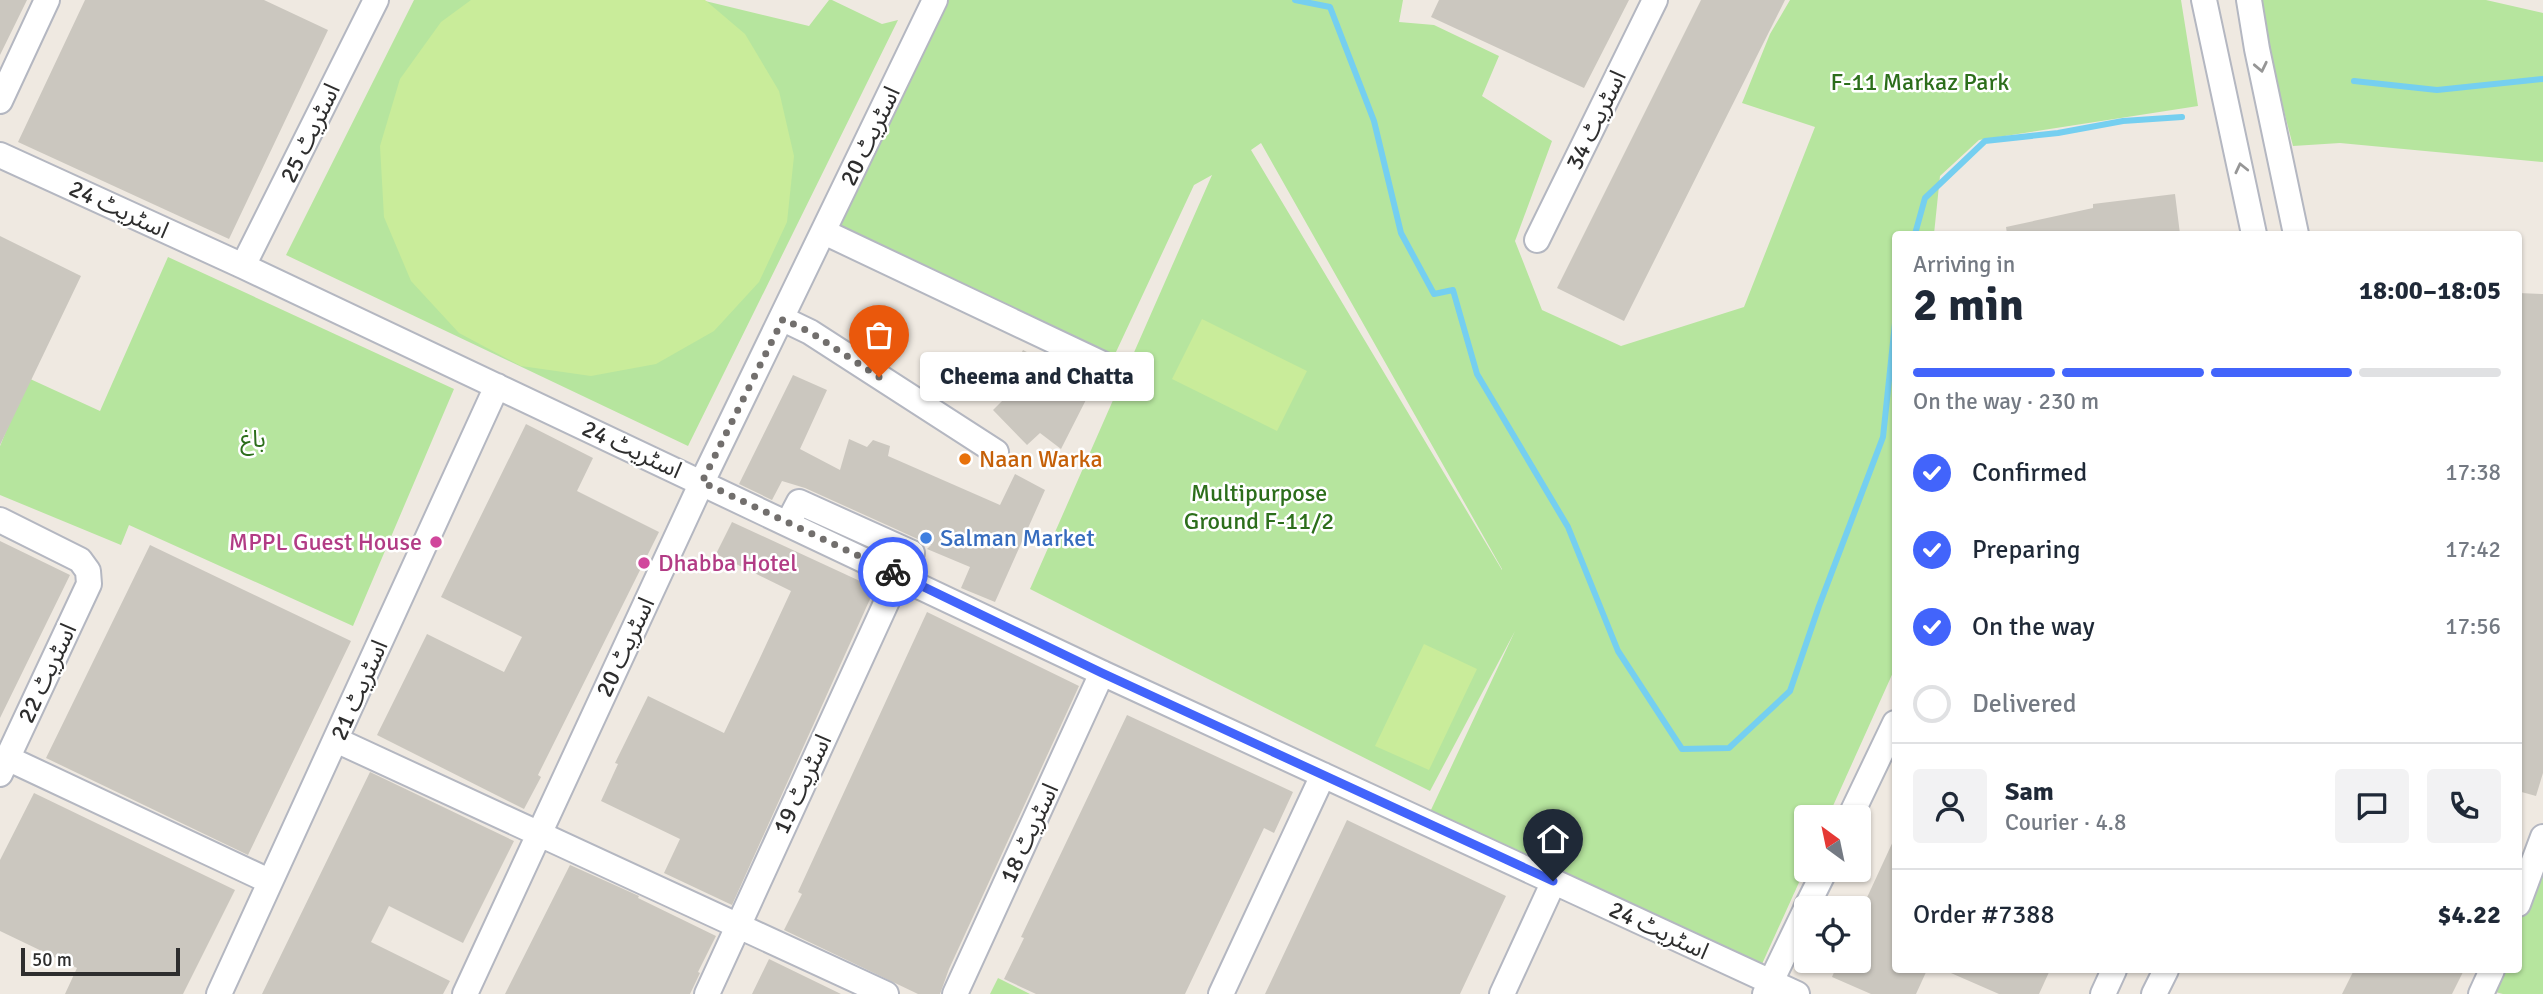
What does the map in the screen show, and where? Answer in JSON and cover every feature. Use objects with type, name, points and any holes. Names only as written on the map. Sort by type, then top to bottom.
[{"type":"street","points":[[0,101],[47,0]]},
{"type":"street","name":"اسٹریٹ 25","points":[[243,266],[376,0]]},
{"type":"street","name":"اسٹریٹ 34","points":[[1537,240],[1656,0]]},
{"type":"street","points":[[2204,0],[2253,231]]},
{"type":"street","points":[[2249,0],[2295,231]]},
{"type":"street","name":"اسٹریٹ 20","points":[[465,994],[702,482],[783,319],[932,1]]},
{"type":"street","name":"اسٹریٹ 24","points":[[0,155],[243,266],[1102,673],[1553,881],[1768,988],[1797,994]]},
{"type":"street","points":[[824,232],[1109,367]]},
{"type":"street","points":[[783,319],[810,332],[996,452]]},
{"type":"street","name":"اسٹریٹ 21","points":[[219,994],[497,386]]},
{"type":"street","name":"اسٹریٹ 22","points":[[0,520],[80,560],[88,571],[89,584],[4,766]]},
{"type":"street","name":"اسٹریٹ 19","points":[[707,994],[899,575]]},
{"type":"street","name":"اسٹریٹ 18","points":[[955,994],[1102,673]]},
{"type":"street","points":[[1856,805],[1892,729]]},
{"type":"street","points":[[336,740],[886,994]]},
{"type":"street","points":[[4,766],[269,881]]},
{"type":"street","points":[[1221,994],[1323,775]]},
{"type":"street","points":[[2522,893],[2543,837]]},
{"type":"street","points":[[1502,994],[1553,881]]},
{"type":"street","points":[[1768,988],[1794,934]]},
{"type":"street","points":[[2103,994],[2113,973]]},
{"type":"street","points":[[2154,994],[2164,973]]},
{"type":"green space","points":[[414,0],[701,0],[809,26],[829,0],[832,0],[882,24],[898,20],[688,446],[286,255]]},
{"type":"green space","points":[[471,0],[705,0],[745,34],[779,91],[794,156],[787,222],[759,282],[714,331],[656,364],[591,376],[521,366],[459,333],[411,281],[384,217],[380,146],[400,79],[441,22]]},
{"type":"green space","points":[[932,0],[1403,0],[1399,22],[1434,25],[1499,56],[1482,96],[1552,141],[1515,241],[1542,310],[1621,346],[1744,307],[1815,127],[1742,103],[1770,34],[1790,0],[2181,0],[2198,106],[1979,140],[1940,176],[1934,231],[1892,231],[1892,675],[1833,805],[1794,805],[1794,882],[1799,882],[1762,964],[1430,812],[1515,631],[1430,791],[1030,589],[1212,175],[1194,185],[1109,367],[824,232]],"holes":[[[1261,143],[1502,570],[1251,150]]]},
{"type":"green space","points":[[2255,0],[2486,0],[2543,13],[2543,162],[2340,143],[2293,146]]},
{"type":"green space","name":"باغ","points":[[168,257],[454,389],[353,626],[129,525],[121,545],[0,495],[0,446],[28,378],[100,411]]},
{"type":"green space","points":[[1202,319],[1307,371],[1277,431],[1172,379]]},
{"type":"green space","points":[[1424,644],[1477,669],[1429,770],[1375,746]]},
{"type":"green space","points":[[2543,862],[2543,994],[2503,994],[2484,989],[2492,973],[2522,973],[2522,907]]},
{"type":"green space","points":[[998,978],[1030,994],[990,994]]},
{"type":"building","points":[[0,0],[27,0],[0,55]]},
{"type":"building","points":[[85,0],[264,0],[328,30],[229,239],[18,142]]},
{"type":"building","points":[[1439,0],[1629,0],[1584,88],[1431,17]]},
{"type":"building","points":[[1701,0],[1785,0],[1624,321],[1557,288]]},
{"type":"building","points":[[2175,194],[2180,231],[2007,231],[2006,227],[2093,208],[2093,204]]},
{"type":"building","points":[[0,236],[81,276],[0,445]]},
{"type":"building","points":[[2522,293],[2543,294],[2543,773],[2536,796],[2522,792]]},
{"type":"building","points":[[1023,350],[1093,386],[1061,449],[1040,433],[1027,445],[993,410],[1005,398],[999,395]]},
{"type":"building","points":[[793,375],[827,390],[800,449],[840,470],[849,439],[867,447],[873,440],[890,446],[888,456],[1000,505],[1015,474],[1045,490],[995,602],[961,588],[970,567],[927,549],[931,545],[805,488],[782,481],[772,500],[739,484]]},
{"type":"building","points":[[526,424],[593,458],[577,491],[659,532],[538,775],[541,777],[524,809],[377,735],[427,634],[504,672],[522,637],[441,597]]},
{"type":"building","points":[[732,522],[875,588],[732,905],[664,873],[680,839],[601,801],[618,764],[615,763],[648,696],[724,733],[759,660],[791,591],[716,554]]},
{"type":"building","points":[[0,541],[70,575],[0,718]]},
{"type":"building","points":[[150,545],[351,641],[248,855],[46,758]]},
{"type":"building","points":[[927,612],[1079,686],[940,994],[918,994],[784,930],[802,894],[798,892]]},
{"type":"building","points":[[1127,715],[1293,792],[1274,833],[1264,828],[1185,994],[1036,994],[1004,979],[1024,938],[1021,937]]},
{"type":"building","points":[[370,772],[514,841],[463,943],[389,906],[371,942],[450,981],[443,994],[262,994]]},
{"type":"building","points":[[34,793],[235,890],[183,994],[65,994],[77,968],[0,931],[0,860]]},
{"type":"building","points":[[1347,820],[1506,896],[1460,994],[1265,994]]},
{"type":"building","points":[[1892,843],[1892,973],[1926,973],[1916,994],[1871,994],[1832,977],[1834,973],[1871,973],[1871,896],[1868,896]]},
{"type":"building","points":[[570,865],[639,896],[638,898],[716,936],[690,994],[505,994]]},
{"type":"building","points":[[769,959],[841,994],[752,994]]},
{"type":"building","points":[[1951,973],[2049,973],[2039,994],[1999,994]]},
{"type":"building","points":[[2352,973],[2462,973],[2452,994],[2342,994]]},
{"type":"waterway","points":[[1295,0],[1330,7],[1374,121],[1401,233],[1434,294],[1453,290],[1477,374],[1568,527],[1618,651],[1682,749],[1729,748],[1790,691],[1883,437],[1892,352]]},
{"type":"waterway","points":[[2354,81],[2437,90],[2543,79]]},
{"type":"waterway","points":[[1916,231],[1925,198],[1985,141],[2058,133],[2123,121],[2182,117]]},
{"type":"way so far","points":[[879,377],[810,332],[783,319],[702,482],[893,572]]},
{"type":"place","name":"Cheema and Chatta","points":[[879,377]]},
{"type":"place","name":"Naan Warka","points":[[965,459]]},
{"type":"place","name":"Salman Market","points":[[926,538]]},
{"type":"place","name":"MPPL Guest House","points":[[436,542]]},
{"type":"place","name":"Dhabba Hotel","points":[[644,563]]},
{"type":"route","points":[[893,572],[1102,673],[1553,881]]},
{"type":"park label","name":"F-11 Markaz Park","points":[[1920,82]]},
{"type":"park label","name":"Multipurpose Ground F-11/2","points":[[1259,507]]}]
